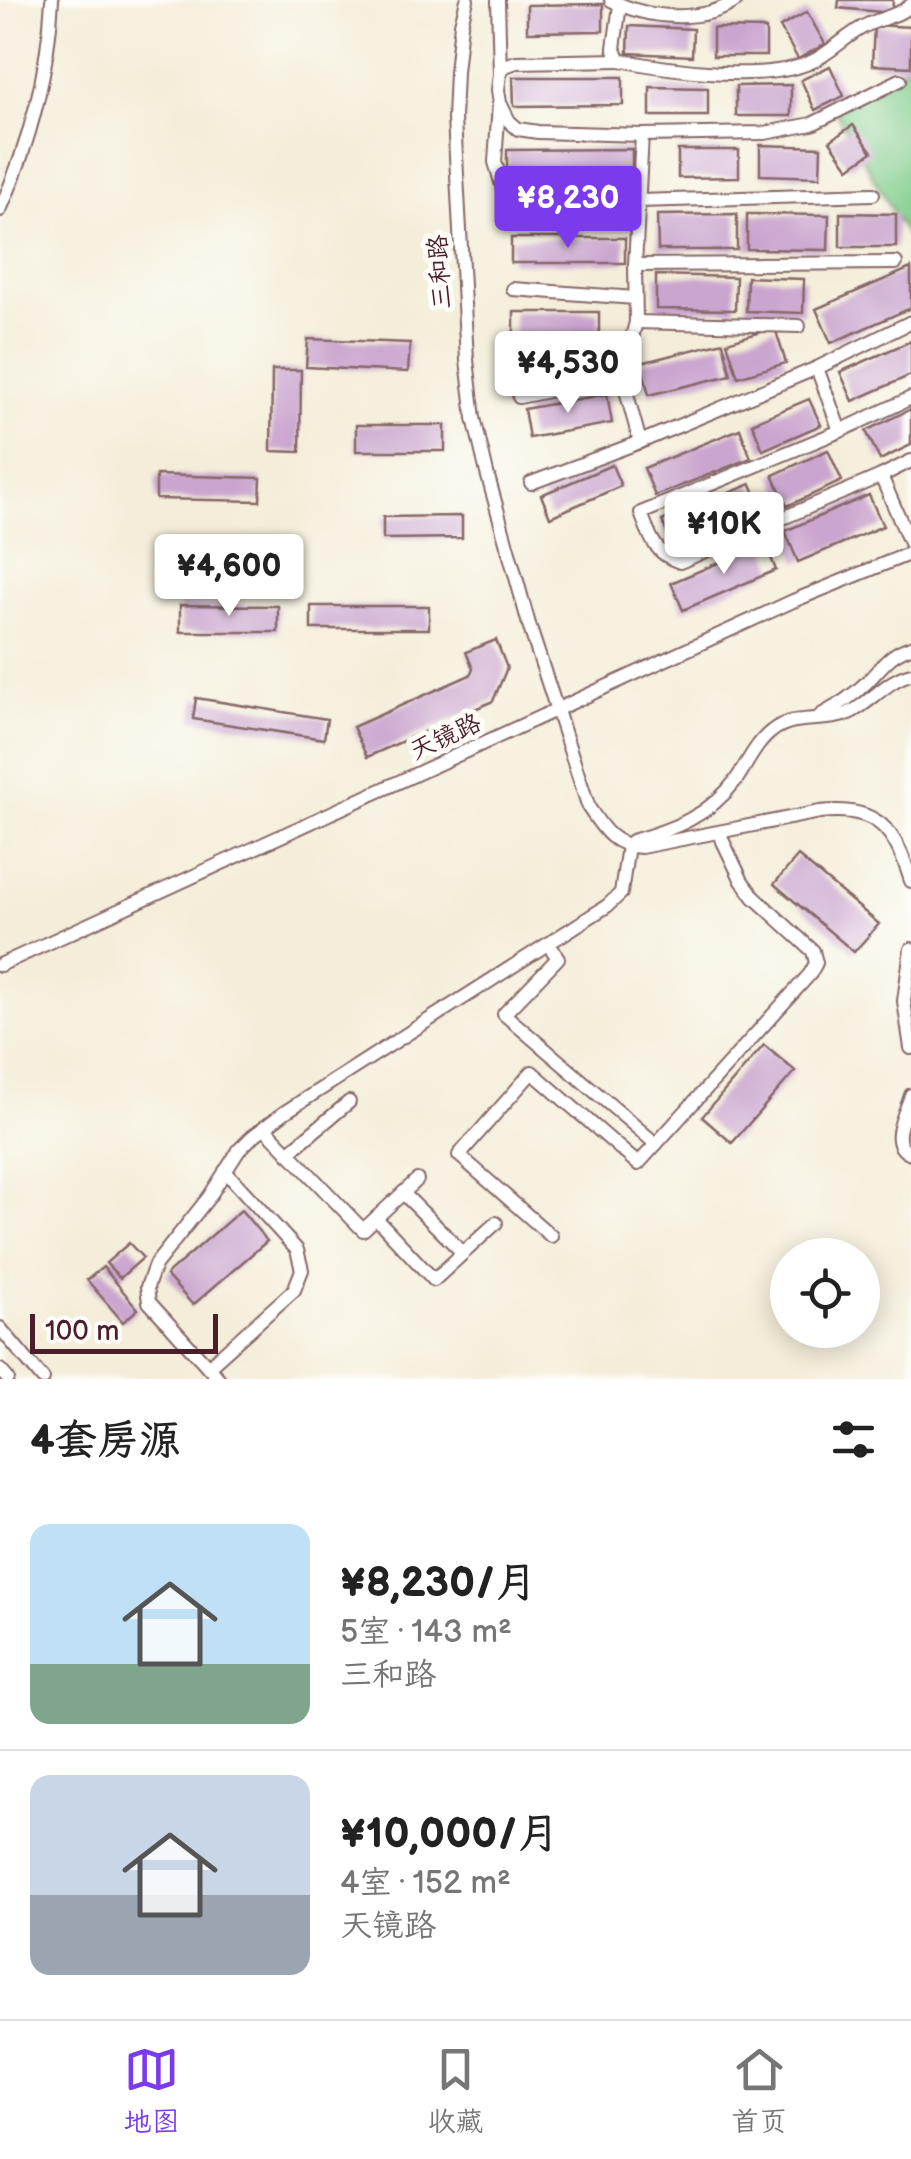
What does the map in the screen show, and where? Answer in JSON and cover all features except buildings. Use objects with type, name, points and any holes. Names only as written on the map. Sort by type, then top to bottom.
[{"type":"street","points":[[0,210],[22,154],[44,76],[52,0]]},
{"type":"street","name":"三和路","points":[[467,0],[461,24],[454,119],[467,360],[474,418],[530,628],[588,808],[604,832],[628,846]]},
{"type":"street","points":[[498,0],[498,90],[509,121],[518,129],[765,133],[812,124],[900,80]]},
{"type":"street","points":[[620,60],[614,48],[615,2],[644,12],[682,16],[709,14],[738,0]]},
{"type":"street","points":[[500,74],[505,66],[516,62],[620,60],[672,70],[774,72],[812,62],[876,19],[903,12],[911,5]]},
{"type":"street","points":[[500,99],[495,142],[503,189],[639,195],[874,194]]},
{"type":"street","points":[[640,442],[622,376],[636,322],[642,134]]},
{"type":"street","points":[[635,265],[896,264]]},
{"type":"street","points":[[513,289],[635,298]]},
{"type":"street","points":[[636,322],[799,326]]},
{"type":"street","points":[[531,483],[817,368],[911,322]]},
{"type":"street","points":[[817,368],[840,431]]},
{"type":"street","points":[[520,396],[622,376]]},
{"type":"street","points":[[911,398],[641,513],[654,547],[680,562],[911,461]]},
{"type":"street","points":[[880,476],[911,549]]},
{"type":"street","name":"天镜路","points":[[0,964],[911,549]]},
{"type":"street","points":[[814,718],[843,703],[886,660],[911,646]]},
{"type":"street","points":[[219,1379],[150,1302],[147,1287],[155,1266],[209,1198],[240,1150],[285,1112],[616,899],[623,885],[632,841],[700,816],[734,783],[770,732],[787,723],[842,716],[911,674]]},
{"type":"street","points":[[628,846],[641,848],[820,812],[859,811],[885,827],[911,882]]},
{"type":"street","points":[[551,1236],[459,1155],[532,1072],[638,1164],[816,963],[813,951],[742,881],[719,833]]},
{"type":"street","points":[[548,944],[558,958],[504,1014],[656,1144]]},
{"type":"street","points":[[911,949],[904,1001],[911,1048]]},
{"type":"street","points":[[911,1095],[898,1134],[904,1152],[911,1154]]},
{"type":"street","points":[[288,1153],[349,1102]]},
{"type":"street","points":[[264,1128],[363,1230],[416,1180]]},
{"type":"street","points":[[208,1367],[294,1290],[302,1270],[298,1250],[225,1172]]},
{"type":"street","points":[[403,1193],[463,1254]]},
{"type":"street","points":[[376,1218],[434,1280],[496,1223]]},
{"type":"street","points":[[0,1328],[43,1379]]},
{"type":"street","points":[[0,1370],[8,1379]]},
{"type":"green space","points":[[911,64],[911,244],[833,107]]}]
